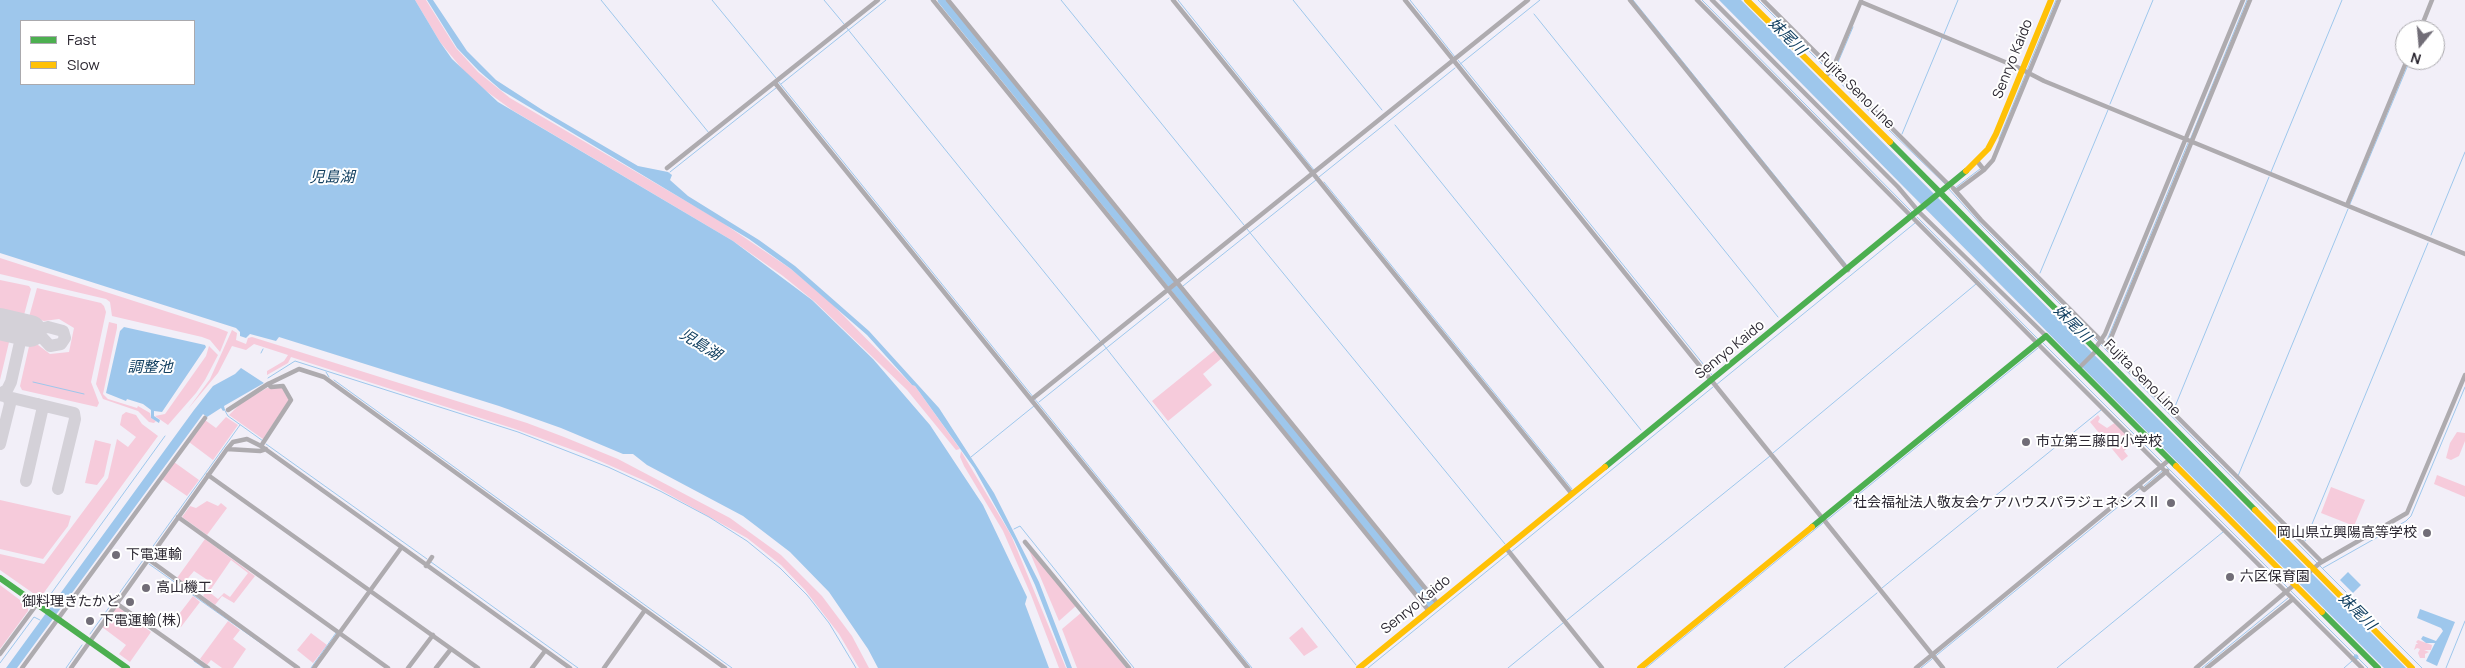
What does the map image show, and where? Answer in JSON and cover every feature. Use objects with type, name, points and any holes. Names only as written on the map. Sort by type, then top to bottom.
[{"type":"street","points":[[667,168],[777,83],[878,0]]},
{"type":"street","points":[[933,0],[1429,611]]},
{"type":"street","points":[[948,0],[1438,604]]},
{"type":"street","points":[[1173,0],[1572,494]]},
{"type":"street","points":[[1405,0],[1455,59],[1943,668]]},
{"type":"street","points":[[1034,401],[1169,289],[1180,285],[1316,175],[1528,0]]},
{"type":"street","points":[[1630,0],[1848,270]]},
{"type":"street","points":[[1697,0],[1839,136],[1921,210],[2040,342],[2075,372],[2103,408],[2292,589],[2378,668]]},
{"type":"street","points":[[1712,0],[1909,214]]},
{"type":"street","name":"Fujita Seno Line","points":[[1748,0],[1829,73],[1940,194],[2101,346],[2412,668]]},
{"type":"street","points":[[1763,0],[1829,73],[1947,183]]},
{"type":"street","name":"Senryo Kaido","points":[[1359,668],[1429,611],[1509,551],[1572,494],[1714,384],[1940,194],[1981,166],[2026,72],[2051,0]]},
{"type":"street","points":[[2059,0],[2026,72],[1993,160],[1981,166],[1955,189],[1981,220],[2101,346],[2237,478],[2316,567]]},
{"type":"street","points":[[2189,141],[2243,0]]},
{"type":"street","points":[[2075,372],[2101,346],[2250,0]]},
{"type":"street","points":[[2424,20],[2432,0]]},
{"type":"street","points":[[1829,73],[1861,1],[2189,141],[2465,254]]},
{"type":"street","points":[[2347,205],[2403,70]]},
{"type":"street","points":[[777,83],[1248,668]]},
{"type":"street","points":[[1914,219],[2040,342],[2075,372],[2165,466],[2292,589],[2294,599],[2362,668]]},
{"type":"street","points":[[1640,668],[1824,521],[2040,342]]},
{"type":"street","points":[[228,410],[268,384],[299,368],[324,377],[725,668]]},
{"type":"street","points":[[2196,668],[2316,567],[2407,512],[2465,375]]},
{"type":"street","points":[[227,449],[260,451],[291,400],[283,386],[271,386],[268,384]]},
{"type":"street","points":[[22,668],[205,418]]},
{"type":"street","points":[[70,668],[227,449],[233,442],[247,439],[263,445],[401,548],[429,561],[545,651],[569,665]]},
{"type":"street","points":[[1916,668],[1934,656],[2165,466]]},
{"type":"street","points":[[208,475],[478,668]]},
{"type":"street","points":[[178,517],[388,668]]},
{"type":"street","points":[[1025,542],[1128,668]]},
{"type":"street","points":[[314,668],[401,548]]},
{"type":"street","points":[[1509,551],[1602,668]]},
{"type":"street","points":[[148,559],[298,668]]},
{"type":"street","points":[[0,578],[127,668]]},
{"type":"street","points":[[2207,668],[2294,599]]},
{"type":"street","points":[[116,602],[208,668]]},
{"type":"street","points":[[0,654],[37,604]]},
{"type":"street","points":[[604,668],[645,610]]},
{"type":"street","points":[[408,668],[433,635]]},
{"type":"street","points":[[436,668],[451,648]]},
{"type":"street","points":[[532,668],[545,651]]},
{"type":"shaded area","points":[[415,0],[426,0],[456,48],[478,72],[510,98],[720,221],[791,269],[830,302],[915,386],[960,449],[956,450],[907,390],[815,302],[783,276],[733,241],[512,110],[482,88],[463,70],[440,42]]},
{"type":"shaded area","points":[[0,258],[228,332],[220,352],[210,340],[202,337],[112,316],[110,302],[106,299],[0,274]]},
{"type":"shaded area","points":[[0,280],[29,286],[31,289],[24,315],[0,310]]},
{"type":"shaded area","points":[[37,288],[101,303],[104,306],[106,312],[91,382],[99,403],[97,407],[22,390],[20,386],[30,342],[38,345],[50,354],[69,352],[74,328],[59,319],[44,321],[29,317]]},
{"type":"shaded area","points":[[109,322],[117,324],[117,328],[103,394],[108,399],[137,408],[138,406],[150,413],[151,418],[156,421],[154,423],[149,422],[138,411],[103,399],[96,384]]},
{"type":"shaded area","points":[[232,330],[237,333],[236,340],[246,344],[248,338],[252,337],[527,423],[618,459],[730,518],[781,555],[822,596],[852,636],[869,668],[859,668],[839,634],[805,590],[781,565],[747,538],[645,481],[584,454],[515,429],[291,357],[288,363],[267,375],[267,371],[284,361],[288,355],[254,344],[246,350],[232,346],[218,373],[188,409],[210,379]]},
{"type":"shaded area","points":[[0,336],[10,338],[0,380]]},
{"type":"shaded area","points":[[209,346],[218,355],[196,393],[168,425],[155,416],[165,414],[206,356]]},
{"type":"shaded area","points":[[1215,350],[1222,358],[1203,374],[1212,385],[1168,421],[1152,401]]},
{"type":"shaded area","points":[[267,388],[282,388],[289,400],[263,439],[229,415],[241,403]]},
{"type":"shaded area","points":[[126,412],[136,415],[142,424],[158,436],[40,598],[0,570],[0,554],[44,564],[108,478],[117,439],[128,447],[136,437],[120,425],[122,415]]},
{"type":"shaded area","points":[[2098,415],[2100,418],[2098,422],[2107,428],[2116,422],[2135,441],[2124,451],[2128,456],[2122,461],[2090,422]]},
{"type":"shaded area","points":[[226,417],[238,425],[213,460],[189,442],[205,420],[216,428]]},
{"type":"shaded area","points":[[2457,432],[2465,433],[2465,441],[2459,456],[2451,460],[2446,458],[2450,443]]},
{"type":"shaded area","points":[[95,440],[111,444],[104,476],[97,485],[85,483]]},
{"type":"shaded area","points":[[961,451],[1011,535],[1066,668],[1059,668],[1031,595],[1003,531],[964,466],[960,457]]},
{"type":"shaded area","points":[[174,462],[199,480],[187,496],[162,479]]},
{"type":"shaded area","points":[[2437,475],[2465,486],[2465,497],[2434,484]]},
{"type":"shaded area","points":[[2331,487],[2365,500],[2354,526],[2321,513]]},
{"type":"shaded area","points":[[0,500],[71,516],[68,526],[43,559],[0,549]]},
{"type":"shaded area","points":[[207,501],[218,506],[221,503],[227,508],[207,535],[182,517],[190,506],[196,508]]},
{"type":"shaded area","points":[[205,539],[255,576],[234,603],[222,596],[215,605],[203,596],[212,583],[194,571],[184,583],[177,578]],"holes":[[[231,560],[248,573],[230,597],[224,593],[218,599],[209,592]]]},
{"type":"shaded area","points":[[1028,548],[1077,605],[1059,621]]},
{"type":"shaded area","points":[[0,585],[28,606],[28,611],[0,649]]},
{"type":"shaded area","points":[[193,596],[200,602],[181,627],[173,622]]},
{"type":"shaded area","points":[[117,606],[151,632],[130,662],[119,654],[126,645],[102,627]]},
{"type":"shaded area","points":[[1082,612],[1126,668],[1077,668],[1062,629]]},
{"type":"shaded area","points":[[228,621],[240,630],[233,639],[246,649],[233,668],[222,668],[211,660],[207,665],[200,659]]},
{"type":"shaded area","points":[[1302,627],[1318,647],[1304,656],[1289,638]]},
{"type":"shaded area","points":[[311,633],[327,645],[313,663],[297,650]]},
{"type":"shaded area","points":[[2418,640],[2432,645],[2431,650],[2424,650],[2429,652],[2425,654],[2425,658],[2420,658],[2418,653],[2420,649],[2414,650]]},
{"type":"water","name":"児島湖","points":[[0,0],[415,0],[452,59],[498,102],[733,241],[812,300],[873,359],[930,425],[983,505],[1027,597],[1025,604],[1049,668],[878,668],[868,649],[829,592],[790,552],[743,516],[647,465],[633,454],[623,454],[561,428],[499,406],[279,337],[276,341],[250,334],[246,338],[240,336],[240,332],[236,328],[0,253]]},
{"type":"water","points":[[427,0],[433,0],[467,51],[496,80],[544,111],[638,166],[668,172],[672,175],[670,180],[688,196],[759,240],[795,266],[869,331],[939,408],[994,493],[1039,582],[1072,668],[1067,668],[1035,585],[1014,540],[974,468],[915,386],[867,335],[791,269],[749,239],[501,90],[457,48]]},
{"type":"water","name":"妹尾川","points":[[1719,0],[1741,0],[2406,668],[2384,668],[2083,368]]},
{"type":"water","name":"調整池","points":[[124,327],[205,345],[206,347],[162,412],[154,411],[154,416],[160,420],[159,423],[151,418],[151,410],[143,404],[127,399],[126,401],[106,393],[120,331]]},
{"type":"water","points":[[241,368],[264,383],[224,406],[225,410],[223,411],[221,408],[207,417],[203,414],[17,668],[6,668],[194,410],[213,386],[235,374]]},
{"type":"water","points":[[2348,572],[2361,585],[2353,593],[2340,580]]},
{"type":"water","points":[[2420,609],[2455,622],[2437,666],[2426,661],[2435,643],[2426,643],[2421,639],[2423,636],[2436,641],[2443,631],[2441,628],[2417,618]]},
{"type":"waterway","points":[[601,0],[709,133]]},
{"type":"waterway","points":[[712,0],[776,78]]},
{"type":"waterway","points":[[824,0],[844,24]]},
{"type":"waterway","points":[[781,84],[886,0]]},
{"type":"waterway","points":[[942,0],[1431,604]]},
{"type":"waterway","points":[[1061,0],[1244,225]]},
{"type":"waterway","points":[[1178,0],[1314,170]]},
{"type":"waterway","points":[[1293,0],[1382,110]]},
{"type":"waterway","points":[[1410,0],[1455,57]]},
{"type":"waterway","points":[[1459,65],[1540,0]]},
{"type":"waterway","points":[[1633,0],[1846,264]]},
{"type":"waterway","points":[[1702,0],[1912,212]]},
{"type":"waterway","points":[[1758,0],[1828,70]]},
{"type":"waterway","points":[[1944,34],[1958,0]]},
{"type":"waterway","points":[[2027,70],[2056,0]]},
{"type":"waterway","points":[[2110,104],[2153,0]]},
{"type":"waterway","points":[[2190,140],[2247,0]]},
{"type":"waterway","points":[[2271,172],[2342,0]]},
{"type":"waterway","points":[[1534,14],[1778,317]]},
{"type":"waterway","points":[[846,27],[1100,341]]},
{"type":"waterway","points":[[1836,67],[1853,27]]},
{"type":"waterway","points":[[1902,134],[1942,38]]},
{"type":"waterway","points":[[1458,60],[1712,375]]},
{"type":"waterway","points":[[1319,177],[1455,68]]},
{"type":"waterway","points":[[2350,204],[2406,70]]},
{"type":"waterway","points":[[1830,73],[1946,185]]},
{"type":"waterway","points":[[1999,139],[2026,73]]},
{"type":"waterway","points":[[778,81],[1252,668]]},
{"type":"waterway","points":[[670,172],[776,88]]},
{"type":"waterway","points":[[2040,273],[2108,110]]},
{"type":"waterway","points":[[1395,125],[1641,430]]},
{"type":"waterway","points":[[2106,343],[2188,143]]},
{"type":"waterway","points":[[2431,235],[2465,152]]},
{"type":"waterway","points":[[1955,188],[1980,169]]},
{"type":"waterway","points":[[2174,409],[2269,177]]},
{"type":"waterway","points":[[1183,286],[1316,180]]},
{"type":"waterway","points":[[1324,182],[1572,489]]},
{"type":"waterway","points":[[1948,188],[1983,227],[2097,341]]},
{"type":"waterway","points":[[2238,476],[2348,209]]},
{"type":"waterway","points":[[1917,217],[2038,339]]},
{"type":"waterway","points":[[1716,385],[1915,223]]},
{"type":"waterway","points":[[1247,229],[1505,544]]},
{"type":"waterway","points":[[2305,541],[2428,243]]},
{"type":"waterway","points":[[1773,453],[1976,284]]},
{"type":"waterway","points":[[1175,293],[1180,289]]},
{"type":"waterway","points":[[1039,402],[1169,298]]},
{"type":"waterway","points":[[2043,343],[2162,462]]},
{"type":"waterway","points":[[1103,344],[1356,665]]},
{"type":"waterway","points":[[2100,344],[2317,563]]},
{"type":"waterway","points":[[1826,521],[2038,348]]},
{"type":"waterway","points":[[261,353],[263,349]]},
{"type":"waterway","points":[[268,378],[295,361],[518,432],[608,467],[660,491],[709,517],[747,541],[780,568],[807,595],[829,623],[856,668]]},
{"type":"waterway","points":[[326,372],[329,377]]},
{"type":"waterway","points":[[334,380],[732,668]]},
{"type":"waterway","points":[[33,382],[84,394]]},
{"type":"waterway","points":[[1511,552],[1713,387]]},
{"type":"waterway","points":[[2323,568],[2406,521],[2411,516],[2465,387]]},
{"type":"waterway","points":[[971,457],[1034,406]]},
{"type":"waterway","points":[[224,409],[228,416],[263,441]]},
{"type":"waterway","points":[[1882,588],[2101,410]]},
{"type":"waterway","points":[[90,634],[240,425]]},
{"type":"waterway","points":[[45,602],[165,436]]},
{"type":"waterway","points":[[266,444],[427,559]]},
{"type":"waterway","points":[[1567,620],[1770,456]]},
{"type":"waterway","points":[[2165,465],[2288,588]]},
{"type":"waterway","points":[[2144,486],[2162,471]]},
{"type":"waterway","points":[[1921,668],[2141,488]]},
{"type":"waterway","points":[[1646,668],[1823,523]]},
{"type":"waterway","points":[[1014,529],[1020,526],[1134,668]]},
{"type":"waterway","points":[[2057,668],[2223,532]]},
{"type":"waterway","points":[[1368,668],[1508,554]]},
{"type":"waterway","points":[[431,562],[578,668]]},
{"type":"waterway","points":[[149,564],[262,644]]},
{"type":"waterway","points":[[2320,566],[2422,668]]},
{"type":"waterway","points":[[2291,591],[2368,668]]},
{"type":"waterway","points":[[1784,668],[1877,593]]},
{"type":"waterway","points":[[2202,668],[2288,598]]},
{"type":"waterway","points":[[0,663],[34,617],[40,620]]},
{"type":"waterway","points":[[2446,668],[2465,621]]},
{"type":"waterway","points":[[1508,668],[1563,623]]},
{"type":"waterway","points":[[311,668],[336,633]]},
{"type":"waterway","points":[[66,668],[82,645]]},
{"type":"waterway","points":[[194,661],[204,668]]},
{"type":"waterway","points":[[2344,668],[2352,661]]},
{"type":"taxiway","points":[[48,327],[63,331],[65,338],[61,344],[50,346],[38,333],[30,331],[48,327]]},
{"type":"taxiway","points":[[0,394],[7,390],[11,382],[23,329]]},
{"type":"taxiway","points":[[0,395],[74,413],[75,419],[58,489]]},
{"type":"taxiway","points":[[0,444],[10,404],[9,399],[5,396]]},
{"type":"taxiway","points":[[26,481],[42,411],[42,406],[38,404]]},
{"type":"runway","points":[[0,324],[30,331]]},
{"type":"traffic: fast","points":[[1890,142],[2255,510]]},
{"type":"traffic: fast","points":[[1605,467],[1966,171]]},
{"type":"traffic: fast","points":[[1812,527],[2046,336],[2176,466]]},
{"type":"traffic: fast","points":[[0,578],[127,668]]},
{"type":"traffic: fast","points":[[2322,612],[2378,668]]},
{"type":"traffic: slow","points":[[1747,0],[1890,142]]},
{"type":"traffic: slow","points":[[1966,171],[1988,149],[1996,134],[2051,0]]},
{"type":"traffic: slow","points":[[2176,466],[2322,612]]},
{"type":"traffic: slow","points":[[1359,668],[1605,467]]},
{"type":"traffic: slow","points":[[2255,510],[2412,668]]},
{"type":"traffic: slow","points":[[1640,668],[1812,527]]},
{"type":"place","name":"市立第三藤田小学校","points":[[2026,442]]},
{"type":"place","name":"社会福祉法人敬友会ケアハウスパラジェネシスⅡ","points":[[2171,503]]},
{"type":"place","name":"岡山県立興陽高等学校","points":[[2427,533]]},
{"type":"place","name":"下電運輸","points":[[116,555]]},
{"type":"place","name":"六区保育園","points":[[2230,577]]},
{"type":"place","name":"高山機工","points":[[146,588]]},
{"type":"place","name":"御料理きたかど","points":[[130,602]]},
{"type":"place","name":"下電運輸(株)","points":[[90,621]]}]
